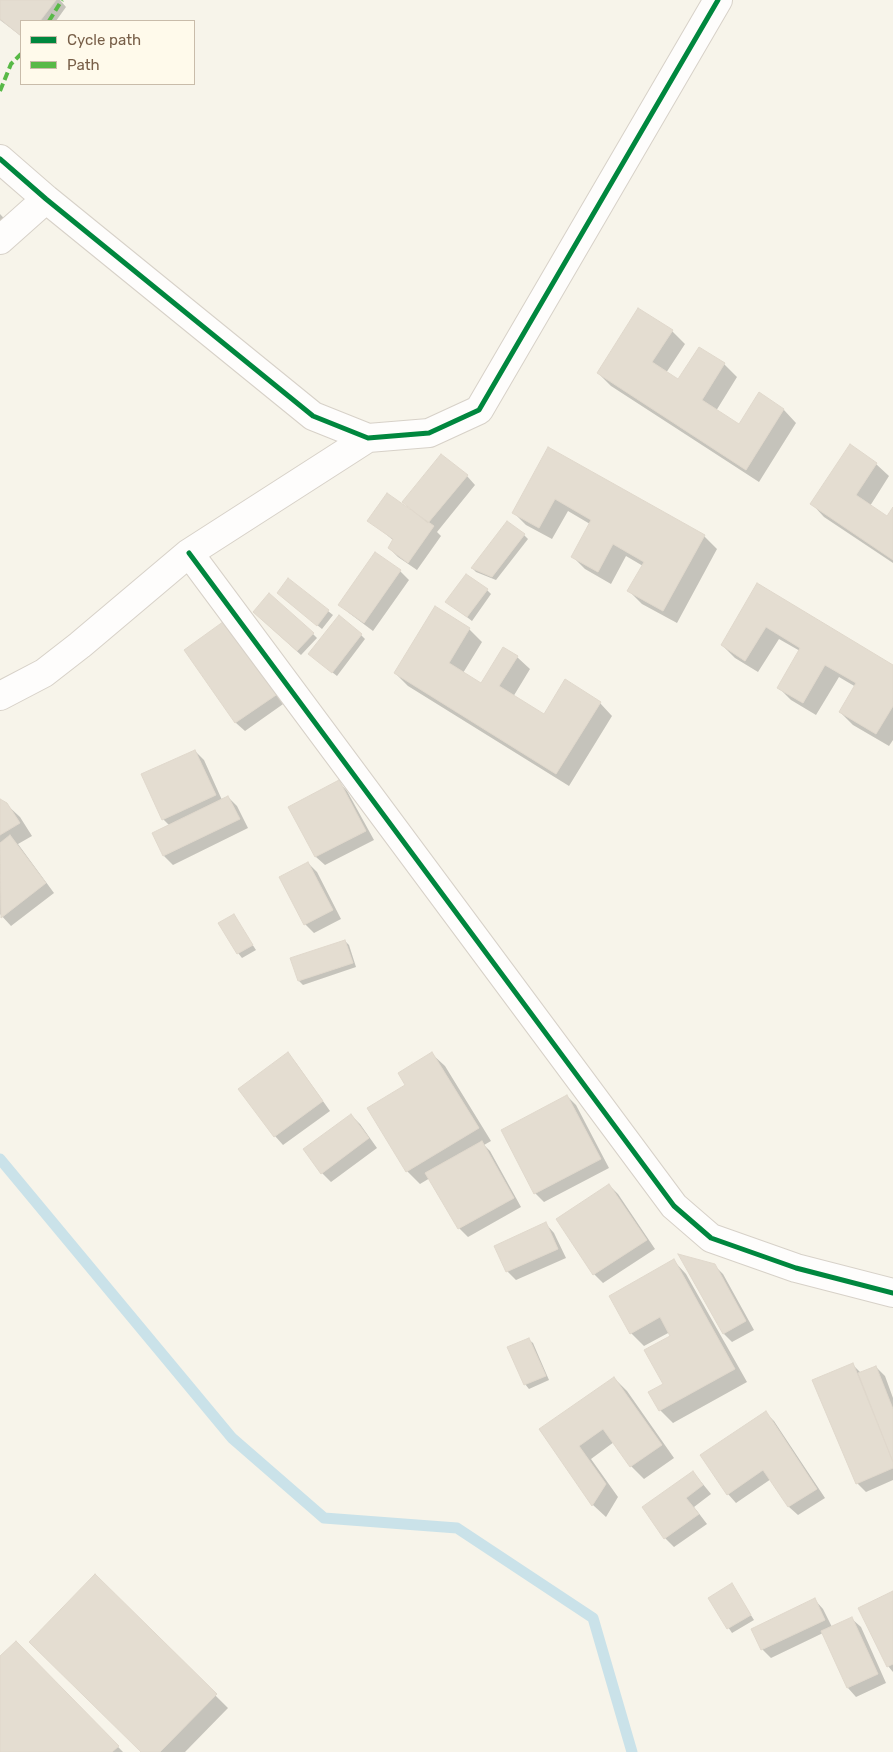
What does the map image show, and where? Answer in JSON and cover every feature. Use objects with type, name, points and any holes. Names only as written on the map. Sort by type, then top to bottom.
[{"type":"street","points":[[0,160],[313,416],[368,438],[429,433],[479,410],[718,0]]},
{"type":"street","points":[[0,240],[46,199]]},
{"type":"street","points":[[0,696],[44,673],[189,553],[368,438]]},
{"type":"street","points":[[189,553],[674,1206],[711,1238],[796,1268],[893,1293]]},
{"type":"building","points":[[0,0],[56,0],[41,20],[20,20],[20,35],[0,19]]},
{"type":"building","points":[[638,308],[673,330],[652,362],[678,379],[699,347],[725,363],[702,400],[739,424],[759,392],[784,409],[746,470],[597,373]]},
{"type":"building","points":[[850,444],[877,463],[856,495],[887,516],[893,507],[893,560],[810,504]]},
{"type":"building","points":[[548,447],[705,535],[663,611],[627,591],[644,562],[613,544],[598,572],[571,557],[591,520],[555,499],[539,528],[512,513]]},
{"type":"building","points":[[441,454],[468,475],[428,523],[402,502]]},
{"type":"building","points":[[387,493],[434,526],[408,563],[388,548],[393,539],[367,521]]},
{"type":"building","points":[[507,521],[525,534],[492,577],[471,568]]},
{"type":"building","points":[[375,552],[401,570],[364,623],[338,605]]},
{"type":"building","points":[[466,574],[488,589],[467,617],[445,602]]},
{"type":"building","points":[[288,578],[329,610],[317,626],[277,593]]},
{"type":"building","points":[[757,583],[893,665],[893,706],[876,734],[839,712],[856,683],[825,665],[803,703],[777,688],[800,648],[766,627],[745,661],[721,645]]},
{"type":"building","points":[[269,593],[314,633],[297,651],[253,612]]},
{"type":"building","points":[[435,606],[470,628],[449,663],[481,683],[503,647],[518,656],[499,686],[544,714],[565,679],[601,702],[556,774],[394,673]]},
{"type":"building","points":[[339,615],[362,634],[332,673],[308,654]]},
{"type":"building","points":[[227,619],[279,693],[235,723],[184,650]]},
{"type":"building","points":[[195,750],[216,795],[162,820],[141,774]]},
{"type":"building","points":[[339,780],[366,831],[315,857],[288,807]]},
{"type":"building","points":[[228,796],[240,819],[163,856],[152,833]]},
{"type":"building","points":[[0,799],[7,803],[20,823],[0,835]]},
{"type":"building","points":[[10,835],[46,883],[1,918],[0,843]]},
{"type":"building","points":[[308,862],[333,910],[304,925],[279,877]]},
{"type":"building","points":[[234,914],[253,945],[237,954],[218,923]]},
{"type":"building","points":[[345,940],[353,963],[298,981],[290,958]]},
{"type":"building","points":[[288,1052],[323,1101],[274,1137],[238,1089]]},
{"type":"building","points":[[432,1052],[479,1128],[406,1172],[367,1108],[405,1085],[398,1073]]},
{"type":"building","points":[[567,1095],[601,1159],[534,1194],[501,1130]]},
{"type":"building","points":[[351,1114],[369,1138],[321,1174],[303,1149]]},
{"type":"building","points":[[482,1141],[514,1198],[458,1229],[425,1173]]},
{"type":"building","points":[[609,1184],[647,1240],[593,1275],[556,1219]]},
{"type":"building","points":[[546,1222],[558,1249],[506,1272],[494,1246]]},
{"type":"building","points":[[678,1254],[715,1264],[746,1321],[723,1334]]},
{"type":"building","points":[[674,1259],[735,1369],[659,1411],[648,1392],[663,1384],[644,1350],[670,1336],[660,1317],[630,1334],[609,1296]]},
{"type":"building","points":[[529,1338],[546,1376],[524,1385],[507,1347]]},
{"type":"building","points":[[853,1363],[893,1462],[893,1468],[856,1484],[812,1380]]},
{"type":"building","points":[[876,1366],[893,1409],[893,1462],[858,1373]]},
{"type":"building","points":[[614,1377],[662,1445],[630,1467],[603,1429],[579,1446],[606,1484],[592,1506],[539,1429]]},
{"type":"building","points":[[766,1411],[817,1489],[788,1507],[763,1470],[727,1495],[700,1455]]},
{"type":"building","points":[[693,1471],[703,1485],[686,1498],[699,1514],[664,1539],[642,1507]]},
{"type":"building","points":[[95,1574],[217,1694],[160,1752],[141,1752],[29,1642]]},
{"type":"building","points":[[732,1583],[751,1615],[727,1629],[708,1598]]},
{"type":"building","points":[[893,1591],[893,1664],[887,1667],[858,1608]]},
{"type":"building","points":[[815,1598],[825,1620],[761,1650],[751,1629]]},
{"type":"building","points":[[852,1617],[878,1674],[847,1688],[821,1631]]},
{"type":"building","points":[[16,1641],[119,1746],[112,1752],[0,1752],[0,1656]]},
{"type":"waterway","points":[[0,1159],[232,1438],[324,1518],[457,1528],[593,1618],[632,1752]]},
{"type":"marked path","points":[[50,20],[62,0]]},
{"type":"marked path","points":[[0,91],[11,64],[20,55]]},
{"type":"cycle path","points":[[0,159],[46,199],[313,416],[368,438],[429,433],[479,410],[718,0]]},
{"type":"cycle path","points":[[189,553],[674,1206],[711,1238],[796,1268],[893,1293]]}]
